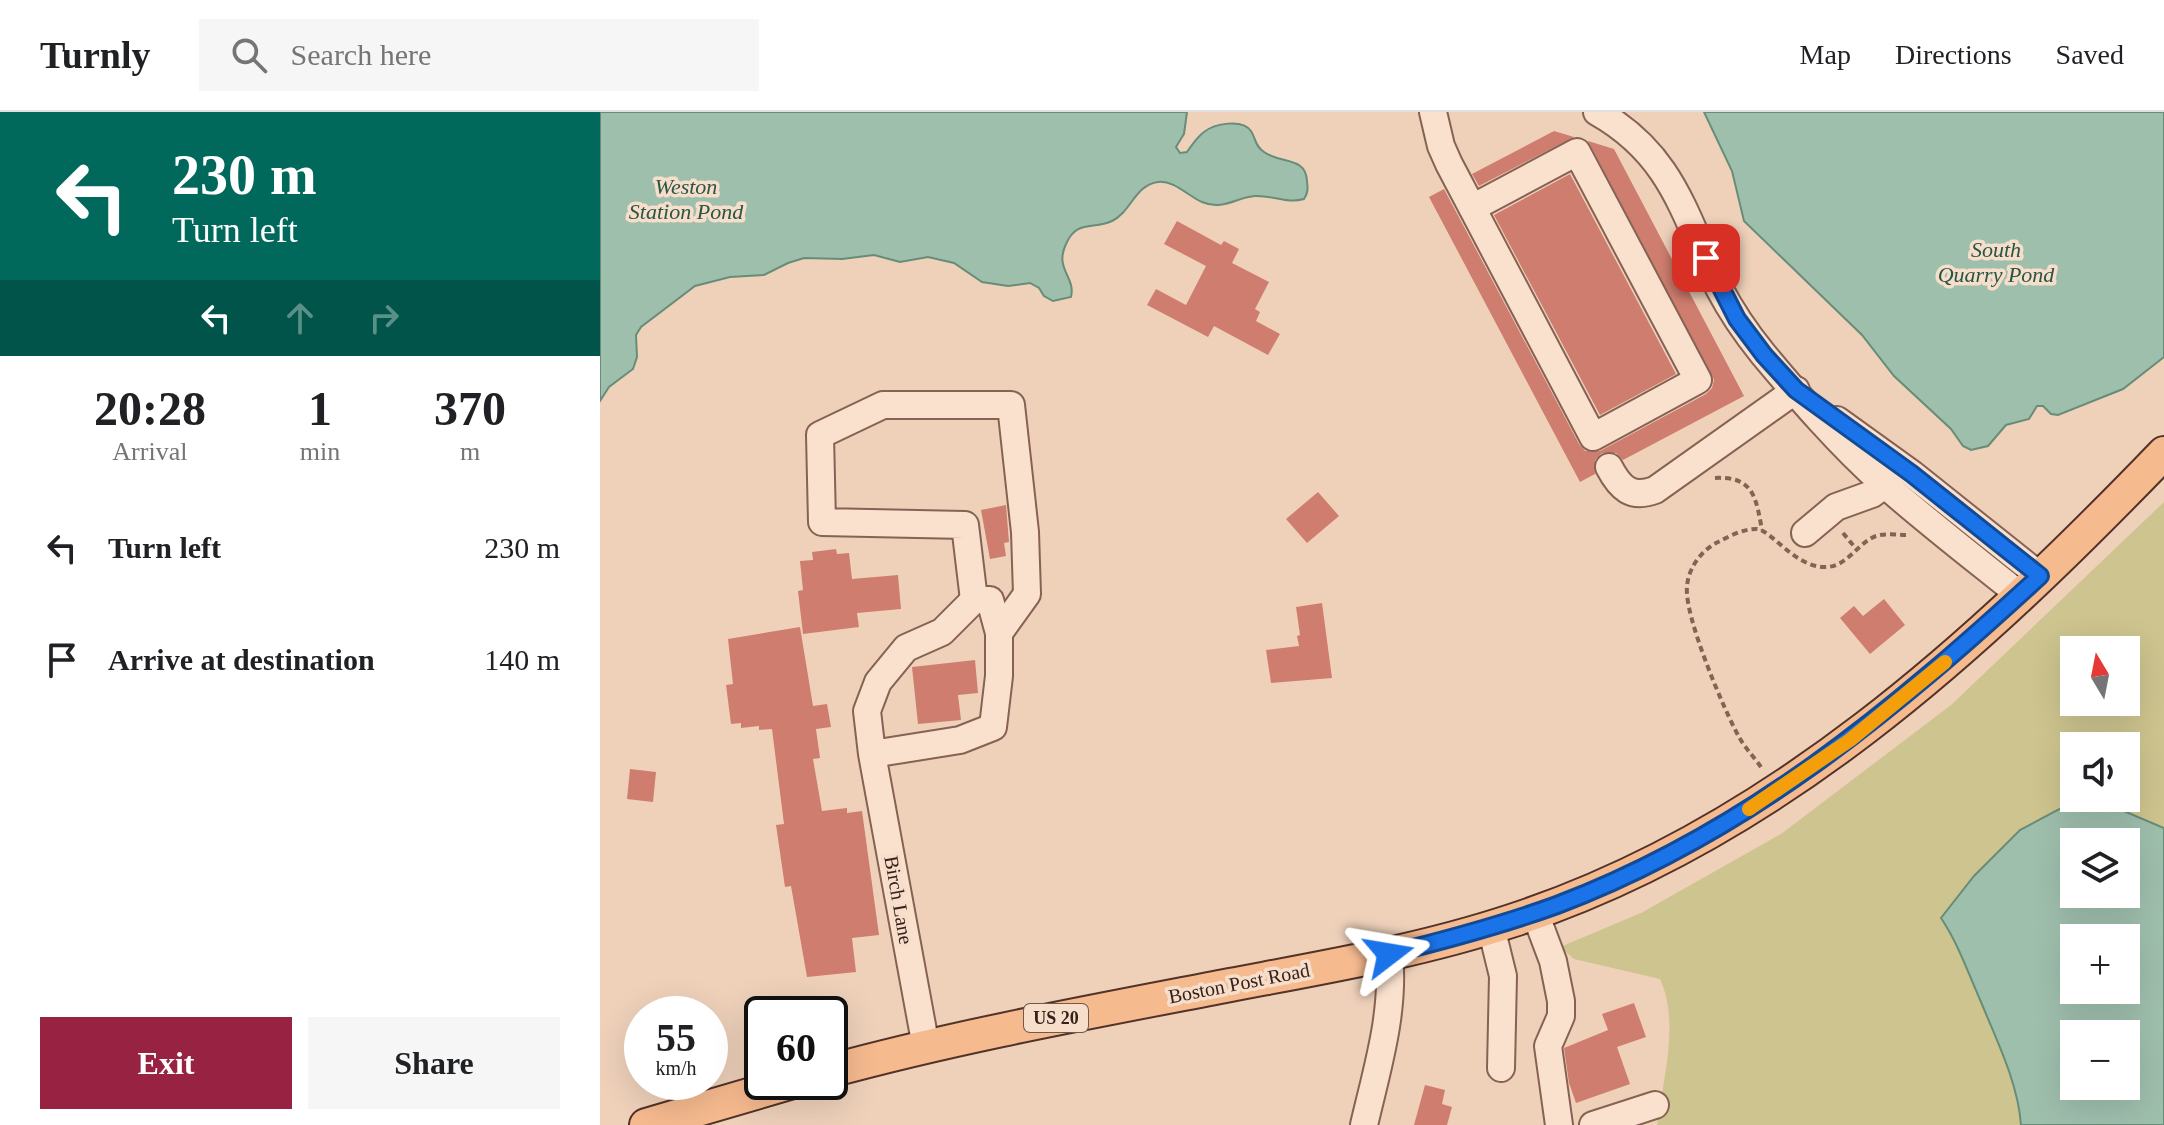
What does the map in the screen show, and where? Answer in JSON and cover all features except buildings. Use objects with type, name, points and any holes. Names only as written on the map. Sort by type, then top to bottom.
[{"type":"main road","name":"Boston Post Road","points":[[848,1066],[1018,1026],[1389,954],[1535,913],[1665,856],[1768,797],[1888,711],[2030,586],[2164,453]]},
{"type":"main road","points":[[646,1125],[744,1096]]},
{"type":"street","points":[[1433,112],[1444,154],[1472,208],[1593,437],[1698,380],[1577,152],[1472,208]]},
{"type":"street","points":[[1597,112],[1621,125],[1643,144],[1663,169],[1719,288],[1764,355],[1884,485],[2030,586]]},
{"type":"street","points":[[1609,467],[1625,490],[1639,494],[1655,490],[1796,390]]},
{"type":"street","points":[[1796,390],[1902,466],[2030,586]]},
{"type":"street","points":[[872,754],[960,740],[993,727],[999,676],[999,633],[990,600],[974,600],[965,525],[822,522],[820,435],[883,405],[1011,405],[1025,532],[1027,594],[999,633]]},
{"type":"street","points":[[1805,533],[1836,507],[1872,494],[1884,485]]},
{"type":"street","name":"Birch Lane","points":[[926,1047],[872,754],[867,711],[878,682],[906,648],[942,632],[974,600]]},
{"type":"street","points":[[1535,913],[1553,961],[1561,1001],[1561,1016],[1548,1046],[1559,1125]]},
{"type":"street","points":[[1491,927],[1503,976],[1501,1068]]},
{"type":"street","points":[[1364,1125],[1387,1017],[1389,954]]},
{"type":"street","points":[[1593,1125],[1655,1105]]},
{"type":"path","points":[[1761,767],[1738,735],[1695,635],[1686,594],[1696,561],[1714,544],[1753,529],[1766,532],[1796,558],[1824,567],[1841,563],[1876,536],[1911,533]]},
{"type":"shaded area","points":[[2164,502],[2164,828],[2126,812],[2140,812],[2140,732],[2060,732],[2060,807],[1941,918],[1963,959],[2006,1062],[2016,1093],[2021,1125],[1657,1125],[1669,1032],[1666,996],[1660,979],[1574,959],[1560,947],[1641,913],[1781,834],[1951,705]]},
{"type":"water","name":"Weston Station Pond","points":[[600,112],[1187,112],[1184,134],[1176,147],[1180,153],[1187,152],[1209,129],[1235,123],[1251,131],[1264,152],[1302,168],[1306,173],[1307,191],[1304,199],[1255,196],[1217,205],[1202,202],[1170,183],[1150,184],[1112,221],[1080,228],[1070,236],[1062,260],[1071,284],[1071,297],[1053,301],[1030,283],[1008,286],[982,282],[954,263],[928,257],[900,262],[874,255],[842,259],[804,258],[764,275],[730,277],[695,286],[641,327],[636,335],[637,357],[633,369],[609,387],[600,401]]},
{"type":"water","name":"South Quarry Pond","points":[[1704,112],[2164,112],[2164,357],[2123,389],[2058,415],[2037,406],[2029,419],[2006,425],[1988,446],[1971,450],[1963,446],[1951,429],[1894,376],[1862,335],[1744,221],[1732,171]]},
{"type":"water","points":[[2060,809],[2060,812],[2126,812],[2164,828],[2164,1125],[2021,1125],[2006,1062],[1963,959],[1941,918],[1974,876],[2020,830]]},
{"type":"slow traffic","points":[[1749,809],[1850,740],[1945,662]]},
{"type":"route","points":[[1389,954],[1491,927],[1557,905],[1718,828],[1818,764],[1881,717],[2040,576],[1912,474],[1796,390],[1737,319],[1706,258]]}]
